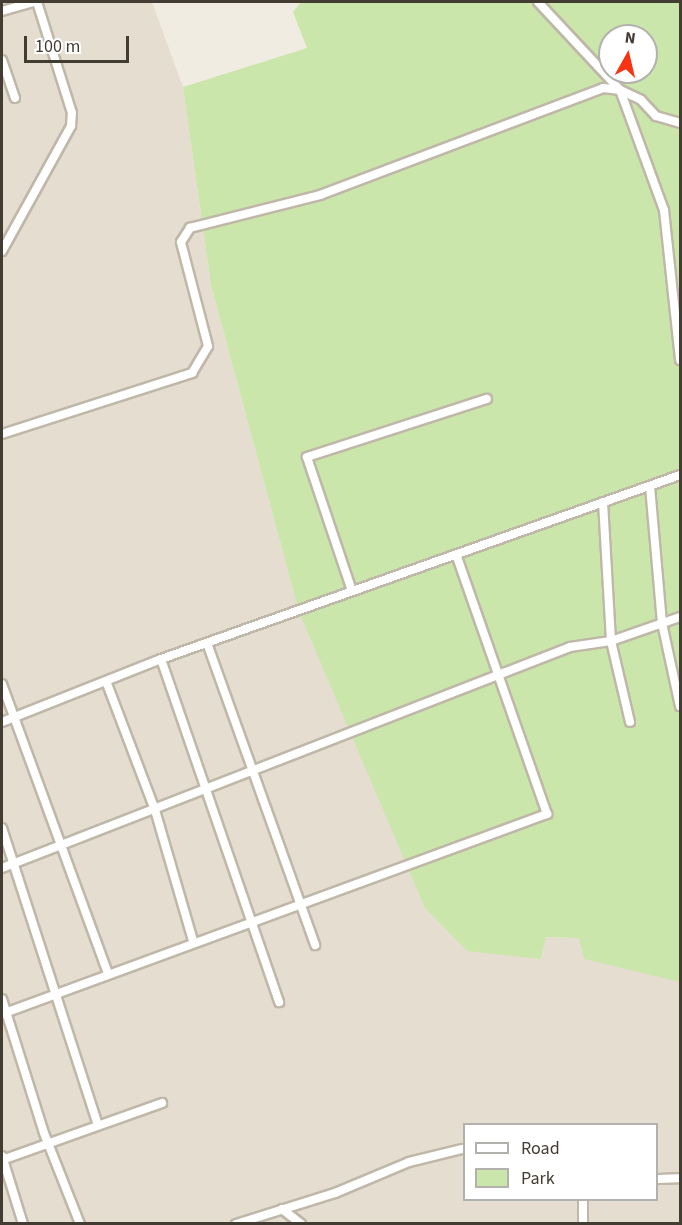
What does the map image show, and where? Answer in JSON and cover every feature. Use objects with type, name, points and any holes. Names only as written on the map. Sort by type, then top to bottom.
[{"type":"street","points":[[2,11],[35,2],[72,113],[71,126],[2,251]]},
{"type":"street","points":[[538,2],[620,90],[664,210],[681,360]]},
{"type":"street","points":[[2,60],[15,98]]},
{"type":"street","points":[[2,434],[192,373],[208,346],[181,242],[190,228],[320,195],[603,88],[620,90],[641,100],[656,116],[681,123]]},
{"type":"street","points":[[352,591],[307,457],[487,399]]},
{"type":"street","points":[[2,722],[161,659],[681,475]]},
{"type":"street","points":[[650,486],[662,623],[680,706]]},
{"type":"street","points":[[603,502],[610,641],[630,722]]},
{"type":"street","points":[[4,1013],[251,920],[547,814],[495,676],[456,554]]},
{"type":"street","points":[[2,868],[205,792],[570,646],[610,641],[681,617]]},
{"type":"street","points":[[207,643],[256,772],[315,945]]},
{"type":"street","points":[[161,659],[279,1002]]},
{"type":"street","points":[[106,681],[155,810],[194,941]]},
{"type":"street","points":[[2,684],[64,845],[108,973]]},
{"type":"street","points":[[2,828],[98,1125]]},
{"type":"street","points":[[2,999],[4,1013],[47,1141],[80,1224]]},
{"type":"street","points":[[23,1224],[2,1158],[162,1103]]},
{"type":"street","points":[[236,1224],[409,1162],[462,1149]]},
{"type":"street","points":[[658,1179],[681,1178]]},
{"type":"street","points":[[583,1201],[583,1224]]},
{"type":"street","points":[[282,1209],[301,1224]]},
{"type":"shaded area","points":[[2,2],[152,2],[183,87],[211,285],[299,612],[541,959],[546,937],[579,938],[680,982],[680,1223],[2,1224]]},
{"type":"green space","points":[[301,2],[680,2],[680,982],[584,959],[579,938],[546,937],[541,959],[467,951],[425,908],[299,612],[211,285],[183,87],[307,48],[293,12]]}]
